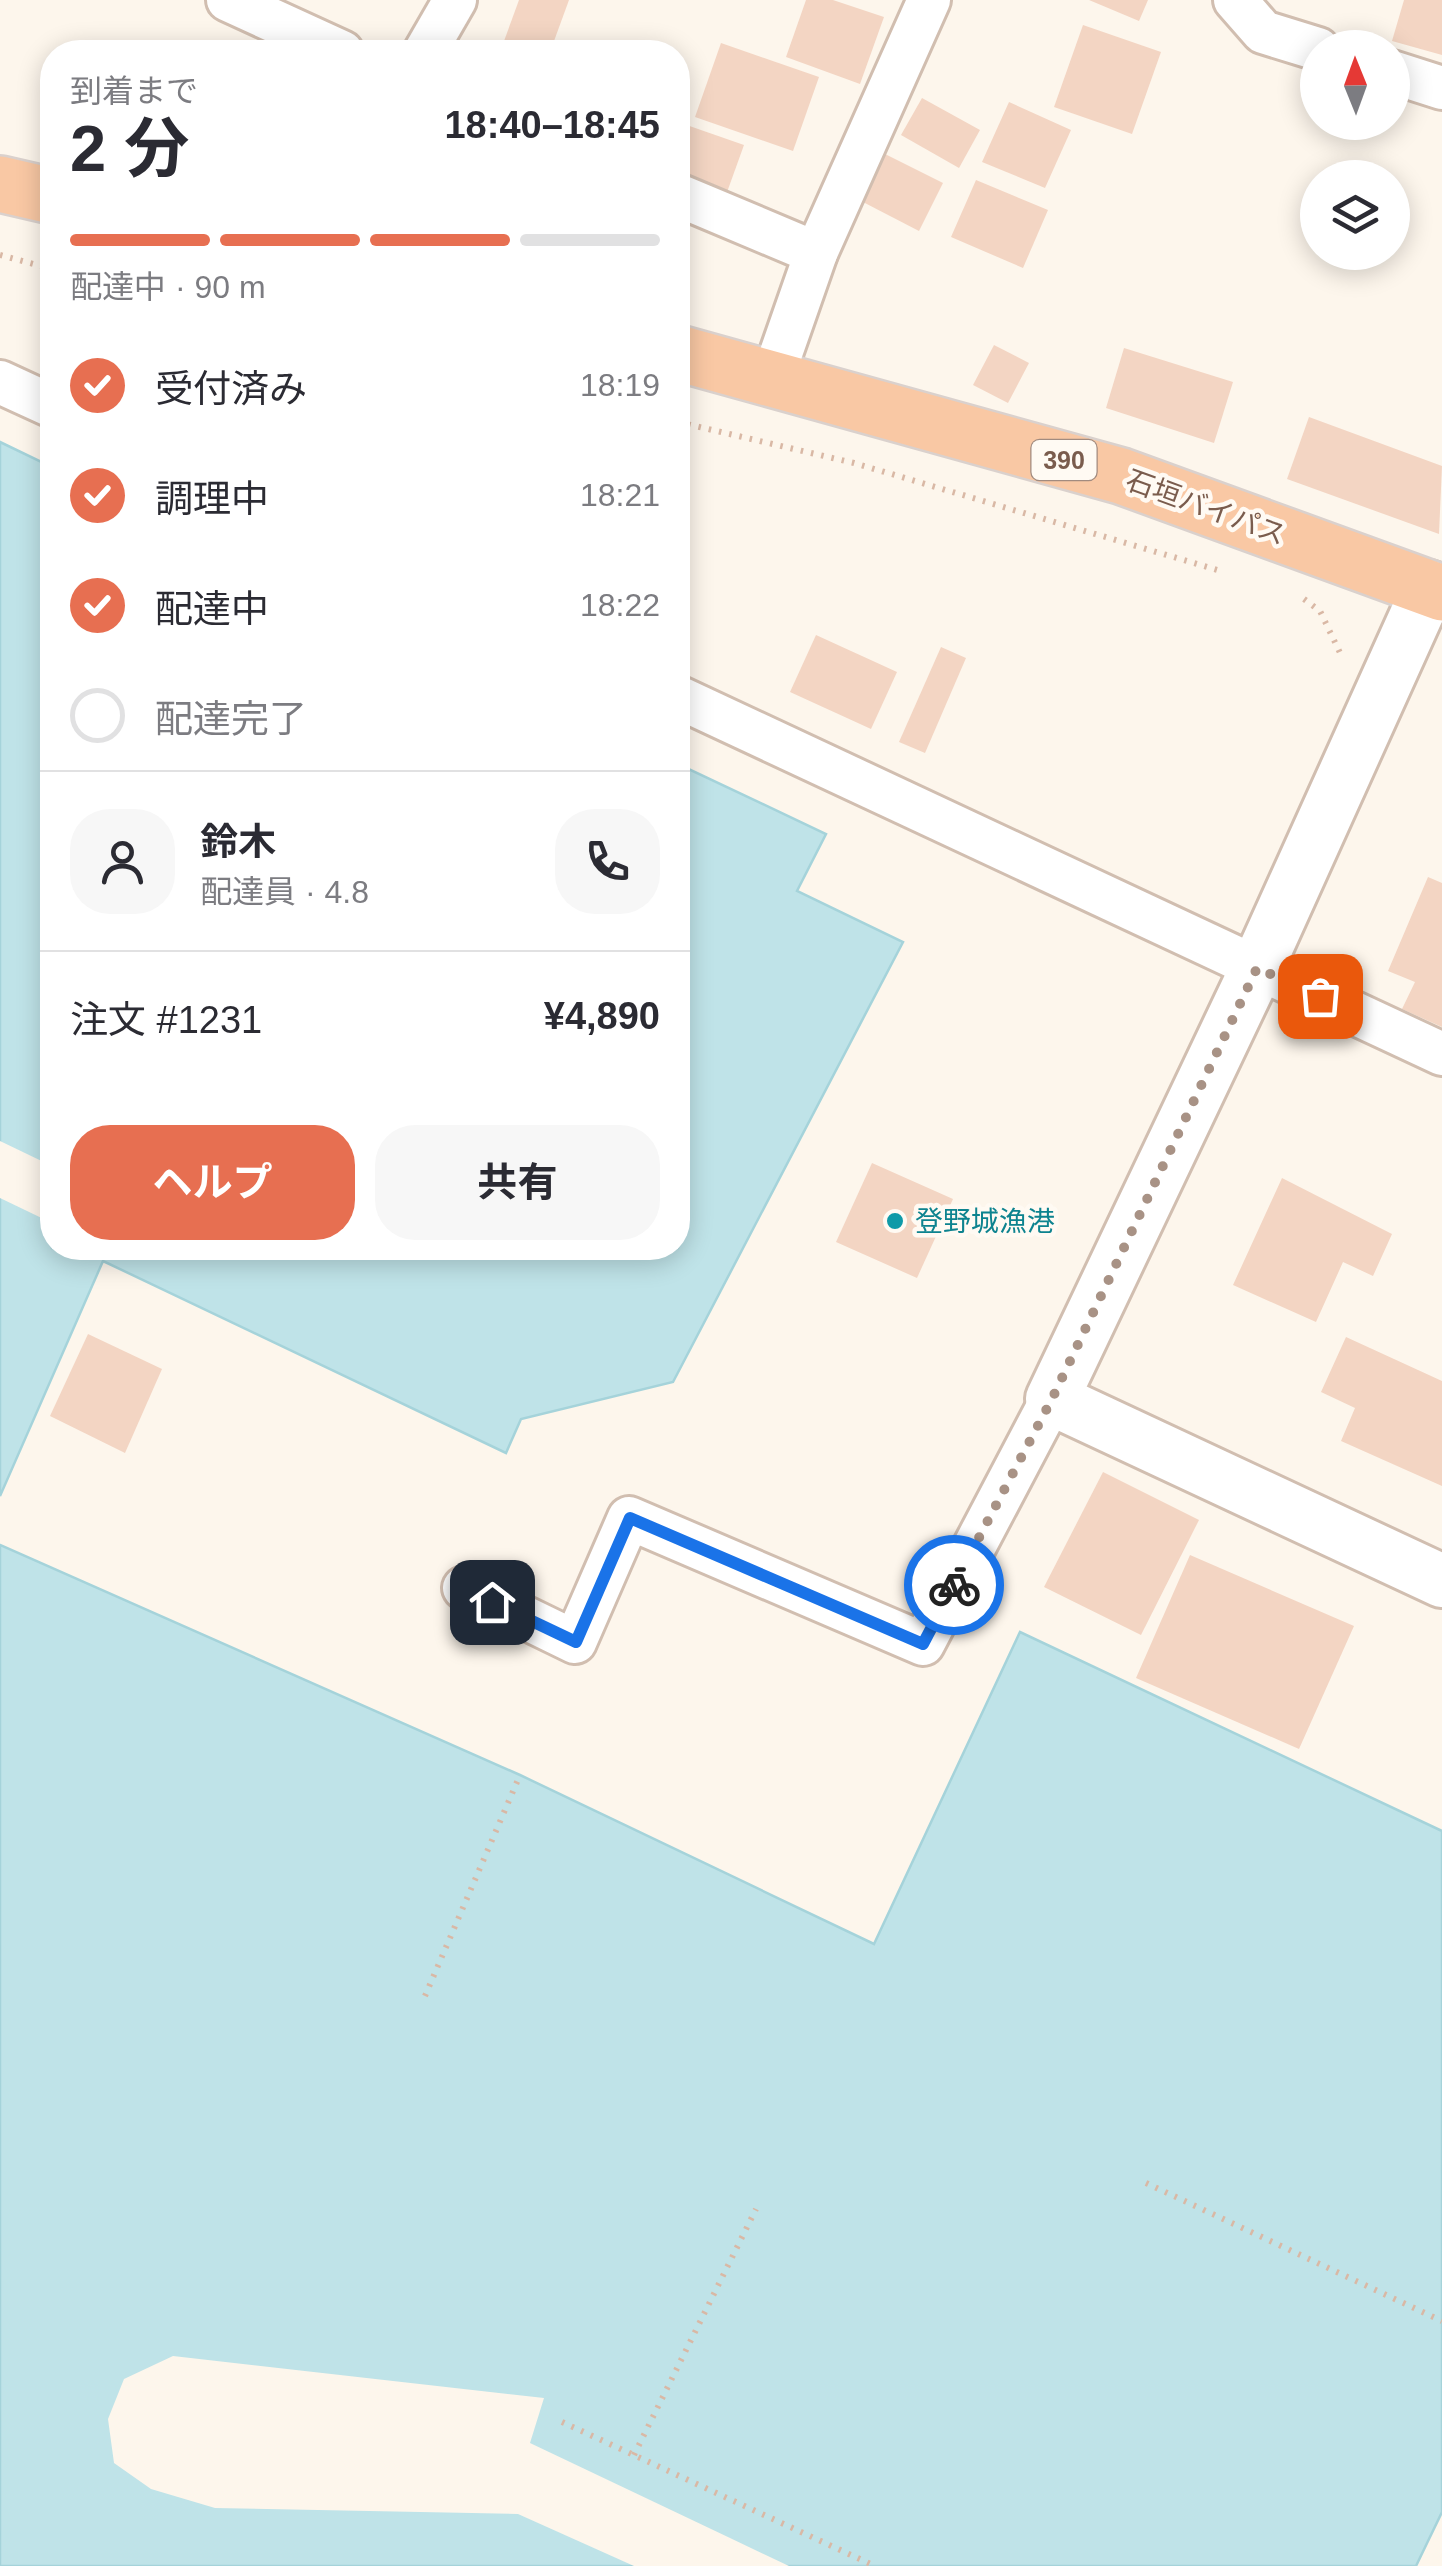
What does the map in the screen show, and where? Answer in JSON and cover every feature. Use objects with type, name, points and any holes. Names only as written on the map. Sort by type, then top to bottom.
[{"type":"highway","points":[[0,184],[40,193]]},
{"type":"highway","name":"石垣バイパス","points":[[690,356],[1121,476],[1438,579]]},
{"type":"street","points":[[228,0],[316,40]]},
{"type":"street","points":[[433,40],[456,0]]},
{"type":"street","points":[[772,379],[816,253],[929,0]]},
{"type":"street","points":[[1235,0],[1264,32],[1300,43]]},
{"type":"street","points":[[1410,78],[1442,88]]},
{"type":"street","points":[[690,200],[816,253]]},
{"type":"street","points":[[0,382],[40,400]]},
{"type":"street","points":[[464,1588],[576,1642],[630,1518],[923,1644],[1052,1399],[1438,579]]},
{"type":"street","points":[[690,702],[1442,1054]]},
{"type":"street","points":[[1052,1399],[1442,1580]]},
{"type":"path","points":[[0,256],[40,266]]},
{"type":"path","points":[[690,425],[854,463],[1227,573]]},
{"type":"path","points":[[1298,595],[1320,610],[1342,652],[1342,668]]},
{"type":"path","points":[[424,1996],[520,1775]]},
{"type":"path","points":[[1146,2183],[1442,2321]]},
{"type":"path","points":[[634,2455],[756,2210]]},
{"type":"path","points":[[562,2422],[875,2566]]},
{"type":"water","points":[[0,442],[40,461],[40,1260],[690,1260],[690,770],[826,834],[797,891],[903,942],[673,1382],[521,1419],[506,1453],[103,1261],[0,1496]]},
{"type":"water","points":[[0,1545],[520,1775],[874,1944],[1020,1632],[1442,1831],[1442,2512],[1416,2566],[0,2566]]},
{"type":"pier","points":[[0,1141],[40,1160],[40,1217],[0,1198]]},
{"type":"pier","points":[[173,2356],[544,2398],[530,2443],[789,2566],[634,2566],[518,2514],[215,2508],[151,2489],[114,2463],[108,2419],[124,2379]]},
{"type":"building","points":[[519,0],[569,0],[554,40],[504,40]]},
{"type":"building","points":[[806,0],[833,0],[884,17],[860,84],[786,57]]},
{"type":"building","points":[[1089,0],[1148,0],[1139,21]]},
{"type":"building","points":[[1404,0],[1442,0],[1442,55],[1410,46],[1410,30],[1395,30]]},
{"type":"building","points":[[1083,25],[1161,52],[1132,134],[1054,107]]},
{"type":"building","points":[[721,43],[819,77],[793,151],[695,117]]},
{"type":"building","points":[[922,98],[980,130],[959,168],[901,135]]},
{"type":"building","points":[[1009,102],[1071,130],[1045,188],[982,162]]},
{"type":"building","points":[[690,126],[744,145],[726,195],[690,182]]},
{"type":"building","points":[[885,154],[943,183],[919,231],[861,201]]},
{"type":"building","points":[[976,180],[1048,210],[1023,268],[951,237]]},
{"type":"building","points":[[994,345],[1029,363],[1008,403],[973,385]]},
{"type":"building","points":[[1124,348],[1233,382],[1214,443],[1106,408]]},
{"type":"building","points":[[1309,417],[1442,466],[1439,534],[1287,479]]},
{"type":"building","points":[[816,635],[897,672],[871,729],[790,692]]},
{"type":"building","points":[[941,647],[966,658],[925,753],[899,742]]},
{"type":"building","points":[[1428,877],[1442,883],[1442,1027],[1402,1009],[1415,982],[1388,971]]},
{"type":"building","name":"登野城漁港","points":[[872,1163],[953,1199],[917,1278],[836,1242]]},
{"type":"building","points":[[1282,1178],[1392,1234],[1373,1276],[1343,1262],[1316,1322],[1233,1285]]},
{"type":"building","points":[[88,1334],[162,1369],[125,1453],[50,1416]]},
{"type":"building","points":[[1346,1337],[1442,1381],[1442,1486],[1341,1441],[1355,1408],[1321,1392]]},
{"type":"building","points":[[1103,1472],[1199,1520],[1141,1635],[1044,1587]]},
{"type":"building","points":[[1190,1555],[1354,1626],[1299,1749],[1136,1678]]},
{"type":"way so far","points":[[954,1585],[1052,1399],[1257,968],[1320,996]]},
{"type":"place","name":"登野城漁港","points":[[895,1221]]},
{"type":"route","points":[[492,1602],[576,1642],[630,1518],[923,1644],[954,1585]]}]
